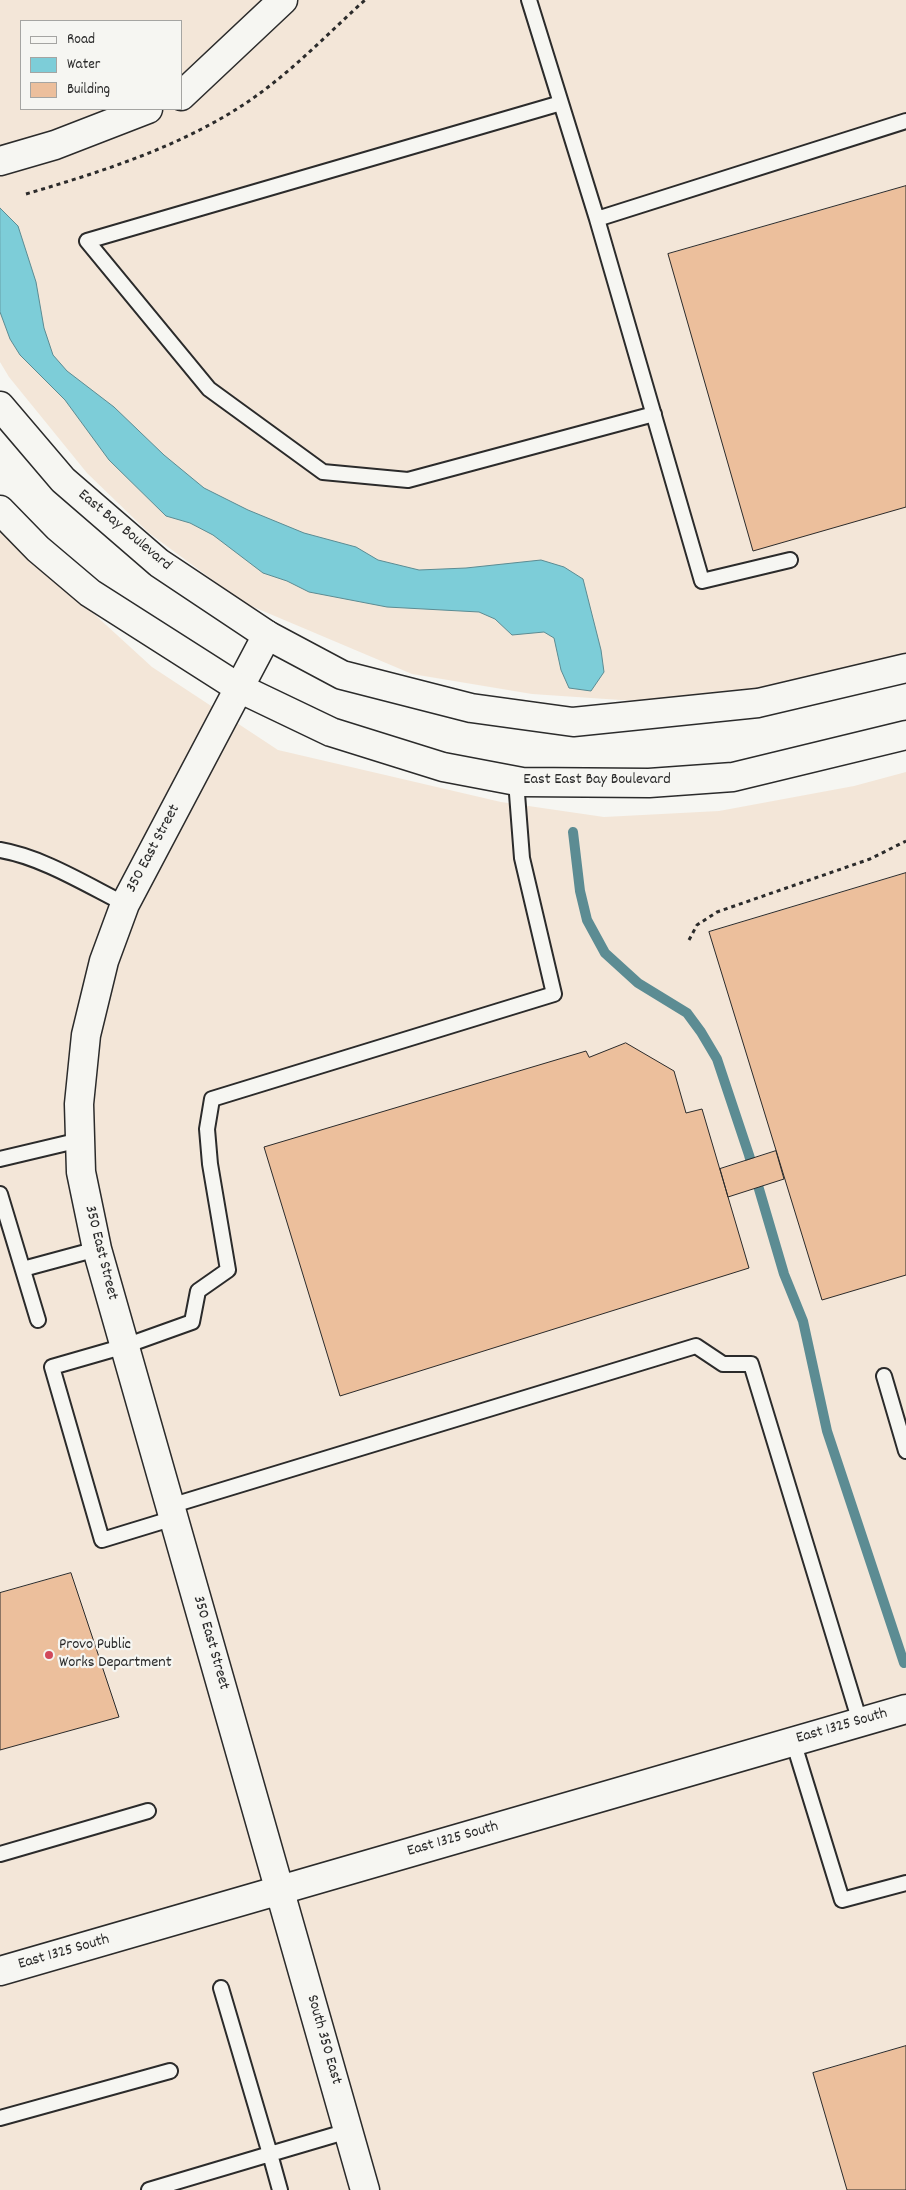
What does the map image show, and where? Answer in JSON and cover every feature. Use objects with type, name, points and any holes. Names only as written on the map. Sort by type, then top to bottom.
[{"type":"street","points":[[182,95],[283,0]]},
{"type":"street","points":[[0,161],[55,145],[145,110]]},
{"type":"street","name":"East Bay Boulevard","points":[[0,406],[63,480],[159,563],[267,635]]},
{"type":"street","points":[[0,510],[38,549],[90,593],[239,688]]},
{"type":"street","points":[[267,635],[342,675],[471,708],[573,722],[758,703],[906,668]]},
{"type":"street","name":"350 East Street","points":[[267,635],[125,904],[104,961],[86,1035],[80,1104],[80,1140],[81,1172],[97,1249],[280,1890]]},
{"type":"street","name":"East East Bay Boulevard","points":[[239,688],[331,732],[443,767],[516,781],[649,783],[733,777],[906,735]]},
{"type":"street","name":"East 1325 South","points":[[0,1971],[906,1709]]},
{"type":"street","name":"South 350 East","points":[[280,1890],[365,2190]]},
{"type":"lane","points":[[530,0],[597,219],[702,581],[790,560]]},
{"type":"lane","points":[[561,103],[87,241],[209,389],[323,472],[408,480],[654,414]]},
{"type":"lane","points":[[597,219],[906,121]]},
{"type":"lane","points":[[516,781],[522,858],[554,994],[212,1098],[207,1129],[210,1164],[228,1270],[198,1291],[192,1322],[125,1346],[52,1367],[102,1540],[172,1512],[696,1346],[723,1364],[751,1364],[860,1722]]},
{"type":"lane","points":[[0,850],[10,852],[58,871],[125,904]]},
{"type":"lane","points":[[0,1159],[80,1140]]},
{"type":"lane","points":[[0,1194],[38,1320]]},
{"type":"lane","points":[[23,1269],[97,1249]]},
{"type":"lane","points":[[884,1376],[906,1451]]},
{"type":"lane","points":[[793,1742],[842,1900],[906,1882]]},
{"type":"lane","points":[[0,1854],[148,1811]]},
{"type":"lane","points":[[221,1988],[280,2190]]},
{"type":"lane","points":[[0,2118],[170,2071]]},
{"type":"lane","points":[[149,2190],[348,2131]]},
{"type":"path","points":[[689,940],[697,925],[717,912],[870,859],[906,841]]},
{"type":"shaded area","points":[[0,0],[906,0],[906,654],[780,691],[665,703],[532,694],[412,674],[244,603],[149,533],[87,473],[9,377],[0,362]]},
{"type":"shaded area","points":[[0,528],[152,667],[278,750],[501,802],[604,817],[719,811],[854,786],[906,772],[906,2190],[0,2190]]},
{"type":"water","points":[[0,208],[18,226],[36,282],[44,328],[53,355],[67,371],[114,407],[164,455],[204,488],[248,510],[304,533],[356,547],[378,560],[419,570],[466,568],[541,560],[564,567],[583,579],[601,650],[604,672],[591,691],[569,688],[561,670],[554,638],[544,632],[512,635],[495,619],[479,612],[387,607],[309,592],[287,581],[263,573],[213,535],[190,523],[166,516],[109,460],[65,400],[20,355],[10,339],[0,312]]},
{"type":"building","points":[[906,186],[906,507],[753,551],[668,254]]},
{"type":"building","points":[[906,873],[906,1275],[822,1300],[709,932]]},
{"type":"building","points":[[626,1043],[674,1071],[686,1113],[702,1109],[749,1268],[340,1396],[264,1147],[586,1051],[589,1057]]},
{"type":"building","points":[[776,1151],[784,1179],[728,1197],[720,1169]]},
{"type":"building","name":"Provo Public Works Department","points":[[71,1573],[119,1717],[0,1750],[0,1593]]},
{"type":"building","points":[[906,2046],[906,2190],[847,2190],[813,2073]]},
{"type":"waterway","points":[[573,832],[580,891],[587,920],[605,953],[638,983],[687,1013],[717,1059],[749,1155],[784,1274],[803,1321],[827,1431],[904,1663]]},
{"type":"place","name":"Provo Public Works Department","points":[[49,1655]]}]
